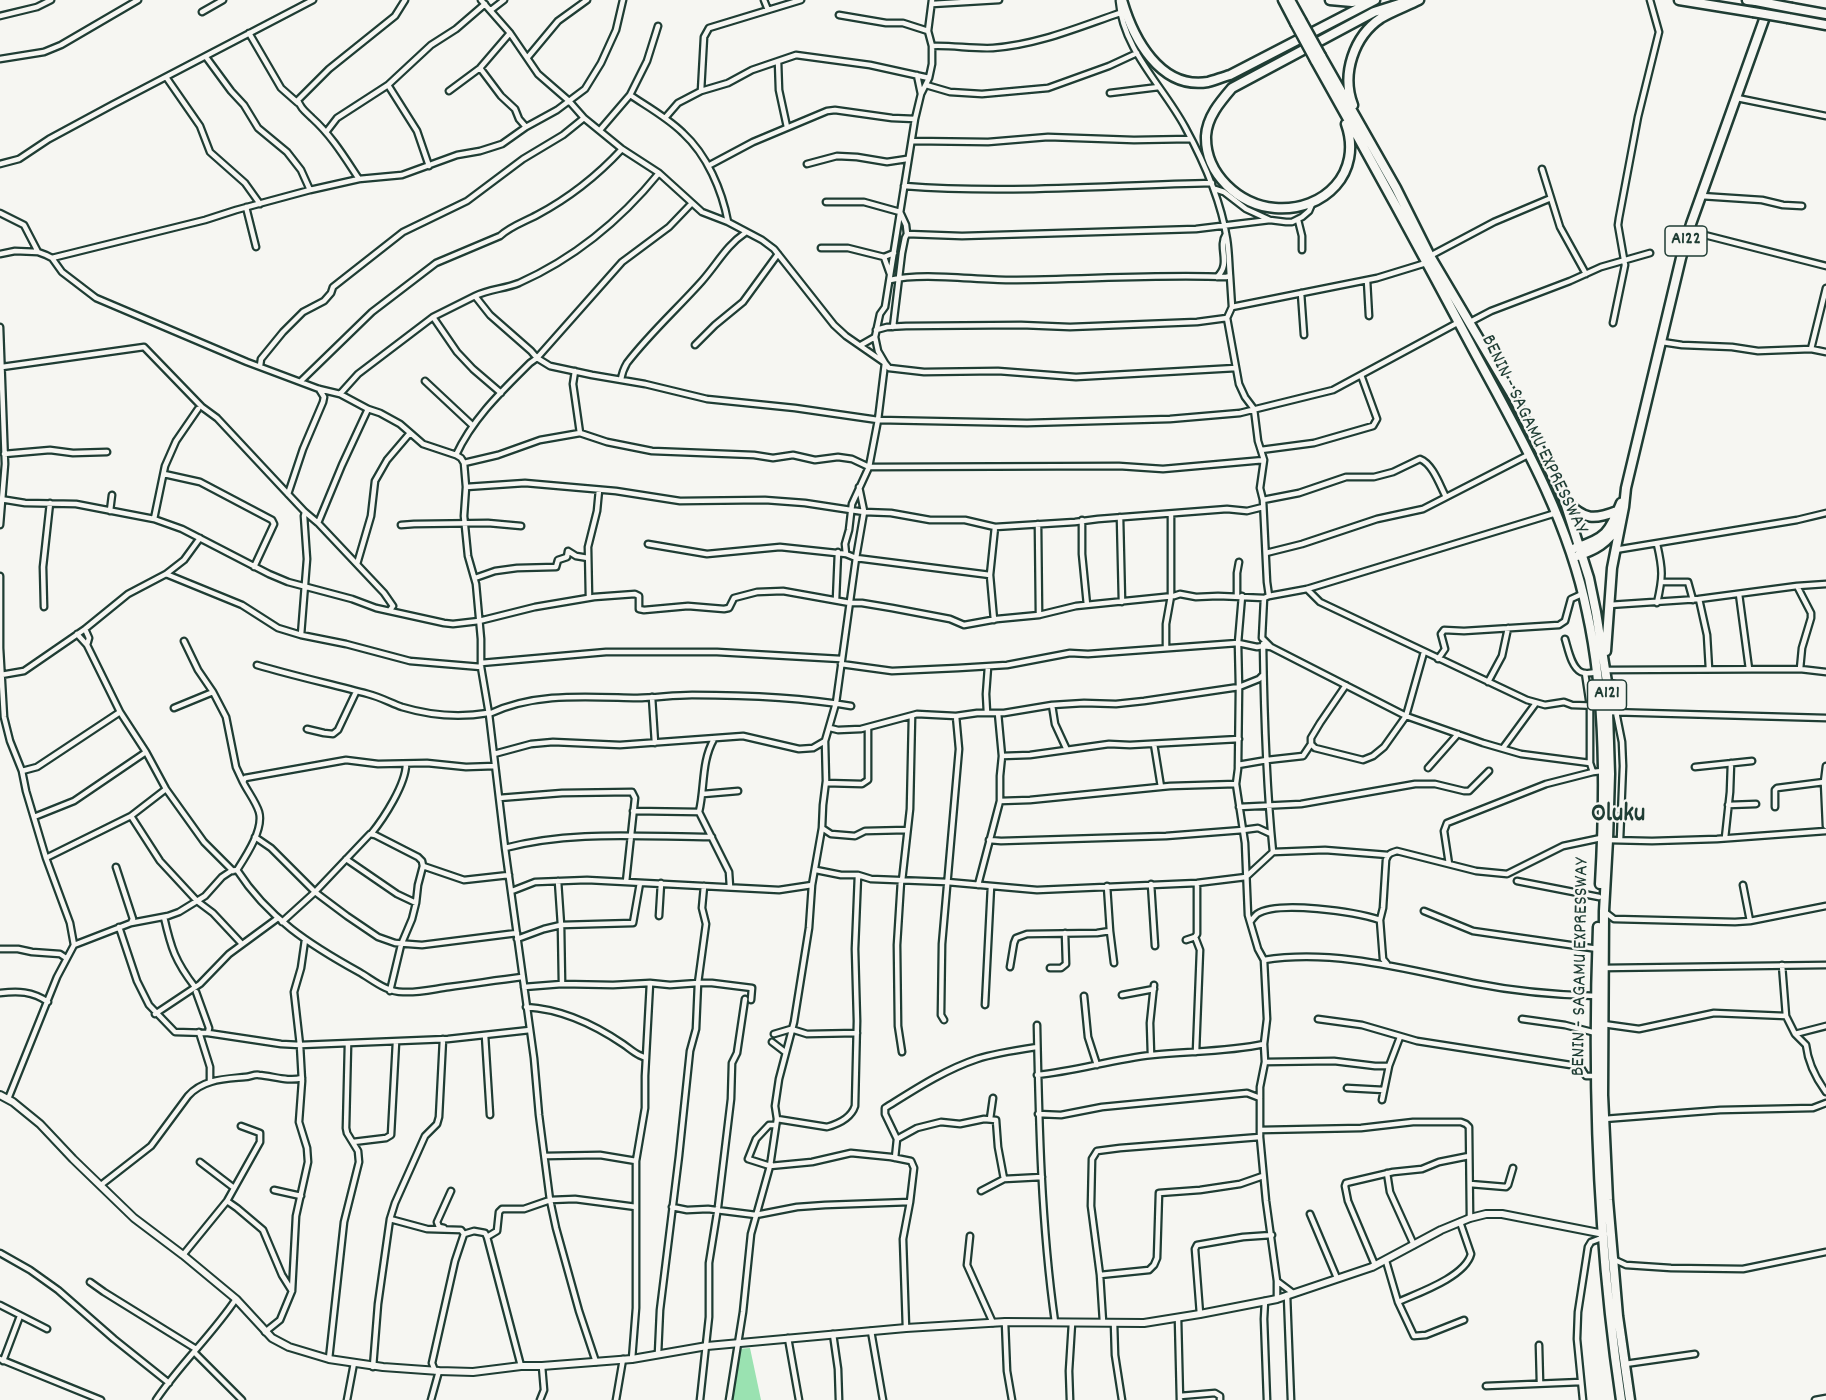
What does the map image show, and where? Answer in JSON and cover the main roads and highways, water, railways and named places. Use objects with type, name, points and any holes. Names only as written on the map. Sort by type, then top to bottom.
[{"type":"highway","points":[[1121,0],[1130,23],[1159,67],[1177,78],[1207,82],[1230,75],[1375,0]]},
{"type":"highway","points":[[1283,0],[1298,21]]},
{"type":"highway","points":[[1290,0],[1298,21]]},
{"type":"highway","points":[[1330,0],[1352,2],[1363,0]]},
{"type":"highway","points":[[1336,98],[1349,132],[1350,148],[1348,166],[1338,184],[1328,193],[1313,202],[1289,208],[1275,208],[1250,202],[1236,193],[1215,172],[1208,156],[1206,134],[1216,106],[1232,88],[1374,12],[1412,0]]},
{"type":"highway","points":[[1368,138],[1351,101],[1348,84],[1350,63],[1362,37],[1381,18],[1419,0]]},
{"type":"highway","points":[[1679,0],[1826,25]]},
{"type":"highway","points":[[1747,0],[1826,14]]},
{"type":"highway","name":"A122","points":[[1576,552],[1600,538],[1615,521],[1626,488],[1689,231],[1771,0]]},
{"type":"highway","name":"A121","points":[[1298,21],[1405,204],[1428,260],[1470,322],[1514,398],[1564,499],[1576,552],[1596,612],[1602,668],[1606,682],[1610,774],[1605,839],[1604,929],[1600,949],[1603,968],[1600,1095],[1604,1119],[1606,1235],[1613,1259],[1618,1316],[1630,1400]]},
{"type":"highway","name":"BENIN - SAGAMU EXPRESSWAY","points":[[1318,58],[1336,98],[1428,260],[1576,552],[1583,594],[1602,668],[1608,710],[1597,772],[1605,839],[1599,897],[1600,949],[1596,996],[1596,1076],[1600,1095],[1606,1235],[1621,1400]]},
{"type":"highway","name":"A122","points":[[1576,552],[1601,546],[1614,534],[1620,523],[1626,488]]},
{"type":"highway","points":[[1564,499],[1587,517],[1598,517],[1617,511]]},
{"type":"highway","points":[[1602,668],[1620,523]]},
{"type":"district","name":"Oluku","points":[[1618,816]]}]
